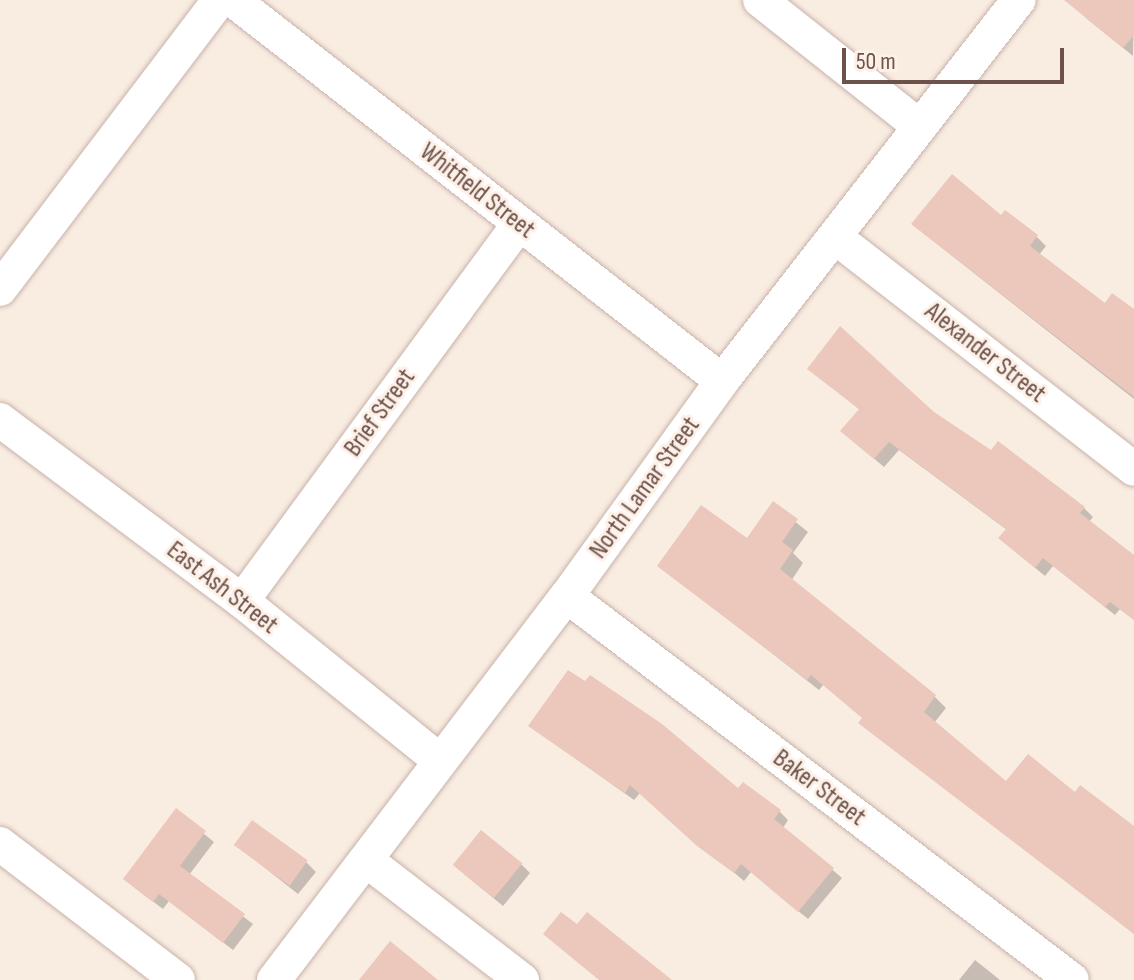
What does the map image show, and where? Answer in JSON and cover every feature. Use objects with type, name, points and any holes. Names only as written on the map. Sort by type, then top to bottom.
[{"type":"street","points":[[0,289],[219,0]]},
{"type":"street","name":"Whitfield Street","points":[[233,0],[722,381]]},
{"type":"street","points":[[760,0],[920,127]]},
{"type":"street","name":"North Lamar Street","points":[[274,980],[567,596],[722,381],[1019,0]]},
{"type":"street","name":"Brief Street","points":[[242,601],[519,224]]},
{"type":"street","name":"Alexander Street","points":[[835,237],[1134,469]]},
{"type":"street","name":"East Ash Street","points":[[0,420],[242,601],[440,761]]},
{"type":"street","name":"Baker Street","points":[[567,596],[1072,980]]},
{"type":"street","points":[[0,844],[178,980]]},
{"type":"street","points":[[366,860],[522,980]]},
{"type":"building","points":[[1064,0],[1134,0],[1134,35],[1123,48]]},
{"type":"building","points":[[952,174],[1001,215],[1005,210],[1038,235],[1030,246],[1105,303],[1112,293],[1134,309],[1134,397],[911,224]]},
{"type":"building","points":[[840,326],[934,412],[991,450],[998,441],[1085,507],[1080,513],[1134,555],[1134,620],[1110,602],[1105,607],[1043,558],[1035,568],[998,538],[1006,529],[889,442],[874,459],[840,431],[859,409],[807,369]]},
{"type":"building","points":[[773,501],[798,519],[782,542],[793,550],[780,569],[936,695],[924,712],[1006,781],[1028,754],[1075,792],[1080,785],[1134,826],[1134,934],[858,723],[862,718],[811,675],[807,680],[657,566],[701,505],[747,538]]},
{"type":"building","points":[[568,670],[585,681],[590,675],[662,724],[738,788],[743,782],[781,810],[774,819],[834,868],[798,912],[741,864],[734,873],[697,846],[630,785],[625,793],[528,726]]},
{"type":"building","points":[[176,808],[206,831],[180,866],[245,914],[223,943],[159,894],[153,902],[123,879]]},
{"type":"building","points":[[252,820],[308,861],[290,886],[234,845]]},
{"type":"building","points":[[481,830],[522,863],[494,898],[453,865]]},
{"type":"building","points":[[561,912],[577,924],[587,912],[672,980],[599,980],[543,934]]},
{"type":"building","points":[[390,941],[438,980],[359,980]]}]
